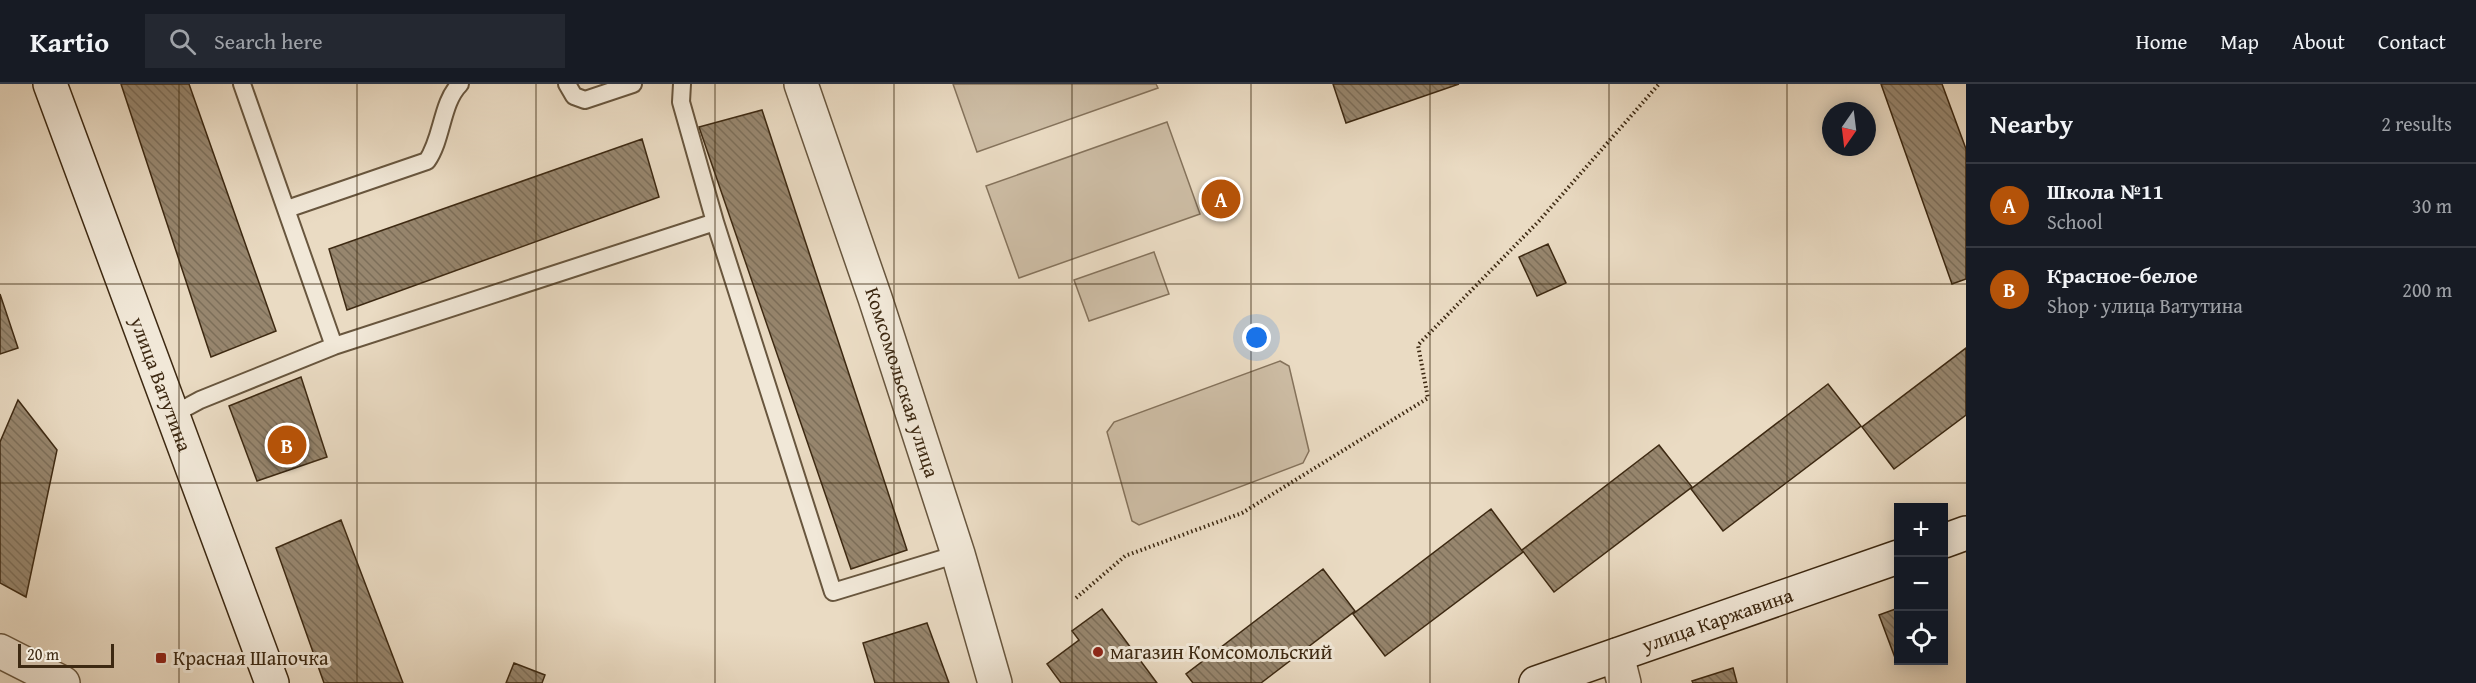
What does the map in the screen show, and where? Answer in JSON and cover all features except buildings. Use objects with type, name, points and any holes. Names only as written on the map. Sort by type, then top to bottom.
[{"type":"street","name":"улица Ватутина","points":[[50,84],[272,683]]},
{"type":"street","name":"Комсомольская улица","points":[[801,84],[875,298],[958,554],[995,683]]},
{"type":"street","points":[[1948,540],[1966,534]]},
{"type":"street","name":"улица Каржавина","points":[[1536,683],[1620,669],[1894,559]]},
{"type":"street","points":[[0,651],[63,683]]},
{"type":"lane","points":[[242,84],[334,346]]},
{"type":"lane","points":[[286,209],[427,161],[436,148],[452,92],[460,84]]},
{"type":"lane","points":[[567,84],[574,96],[585,100],[633,84]]},
{"type":"lane","points":[[682,84],[681,102],[715,222],[833,592],[958,554]]},
{"type":"lane","points":[[174,414],[200,400],[334,346],[715,222]]},
{"type":"path","points":[[1076,598],[1125,556],[1242,513],[1428,398],[1418,345],[1539,221],[1659,84]]},
{"type":"shaded area","points":[[953,84],[1156,84],[1158,88],[977,152]]},
{"type":"shaded area","points":[[1167,122],[1200,214],[1019,278],[986,186]]},
{"type":"shaded area","points":[[1154,252],[1169,294],[1089,321],[1074,280]]},
{"type":"shaded area","points":[[1280,361],[1289,366],[1309,451],[1303,463],[1139,525],[1132,521],[1107,432],[1114,422]]},
{"type":"place","name":"Школа №11","points":[[1221,199]]},
{"type":"place","name":"Красное-белое","points":[[287,445]]},
{"type":"place","name":"магазин Комсомольский","points":[[1098,652]]},
{"type":"place","name":"Красная Шапочка","points":[[161,658]]}]
